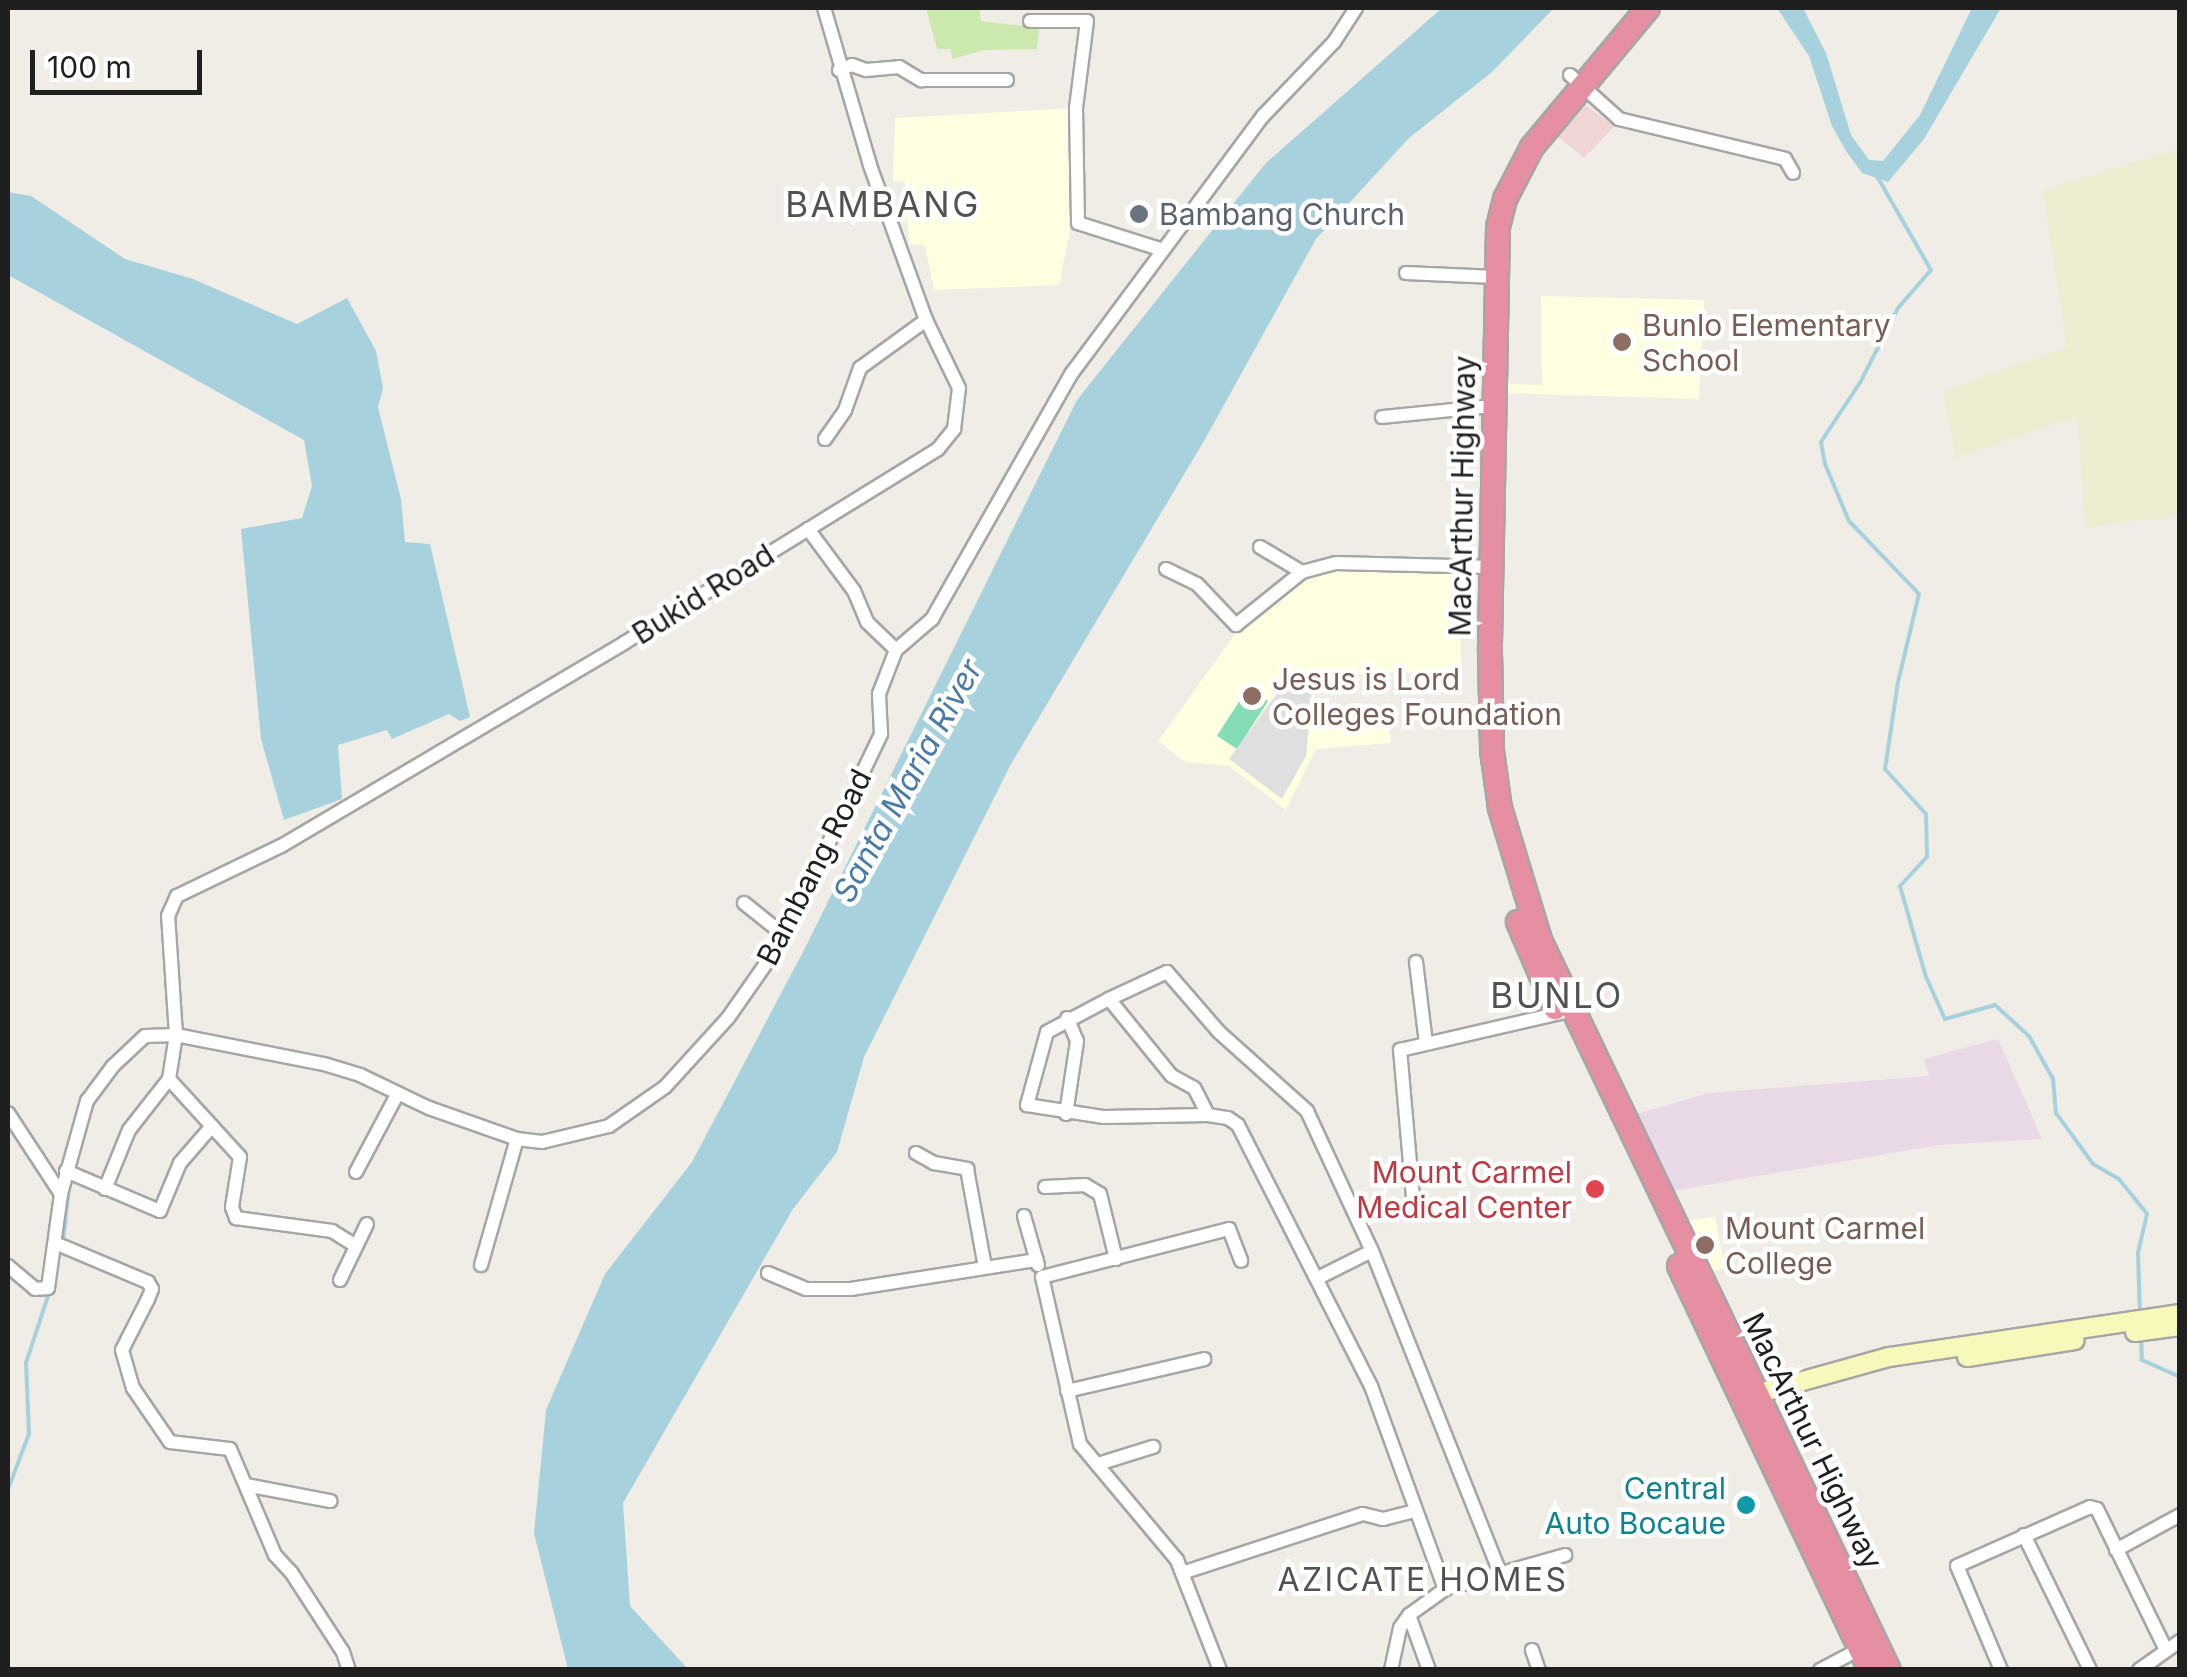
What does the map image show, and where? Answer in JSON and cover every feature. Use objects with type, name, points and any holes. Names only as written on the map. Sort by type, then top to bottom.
[{"type":"highway","name":"MacArthur Highway","points":[[1630,8],[1575,79],[1532,146],[1504,199],[1487,277],[1486,567],[1492,750],[1500,808],[1565,1012],[1753,1401],[1889,1670]]},
{"type":"highway","name":"MacArthur Highway","points":[[1575,79],[1648,8]]},
{"type":"highway","name":"MacArthur Highway","points":[[1753,1401],[1865,1659]]},
{"type":"street","name":"Bukid Road","points":[[168,1079],[176,1035],[168,916],[177,896],[281,846],[938,449],[954,429],[959,388],[926,320],[824,8]]},
{"type":"street","name":"Bambang Road","points":[[176,1035],[324,1064],[517,1138],[542,1142],[579,1137],[638,1109],[665,1087],[728,1018],[784,935],[881,734],[880,694],[896,650],[932,619],[1072,373],[1264,116],[1334,42],[1356,8]]},
{"type":"street","points":[[1030,21],[1051,14],[1087,21],[1076,108],[1078,222],[1163,250]]},
{"type":"street","points":[[845,68],[900,67],[921,80],[1008,80]]},
{"type":"street","points":[[1575,79],[1618,119],[1785,159],[1793,174]]},
{"type":"street","points":[[1406,273],[1487,277]]},
{"type":"street","points":[[825,439],[845,410],[860,368],[926,320]]},
{"type":"street","points":[[1382,417],[1484,406]]},
{"type":"street","points":[[808,529],[854,591],[867,622],[896,650]]},
{"type":"street","points":[[1260,546],[1302,572]]},
{"type":"street","points":[[1166,569],[1198,584],[1236,625],[1302,572],[1336,564],[1486,567]]},
{"type":"street","points":[[744,903],[784,935]]},
{"type":"street","points":[[1416,962],[1426,1043]]},
{"type":"street","points":[[1445,1589],[1371,1386],[1238,1125],[1228,1118],[1208,1115],[1066,1114],[1027,1105],[1047,1032],[1067,1018],[1167,972],[1218,1032],[1307,1111],[1372,1251],[1500,1573]]},
{"type":"street","points":[[1109,999],[1170,1075],[1194,1088],[1208,1115]]},
{"type":"street","points":[[1414,1209],[1400,1050],[1565,1012]]},
{"type":"street","points":[[1066,1114],[1077,1041],[1067,1018]]},
{"type":"street","points":[[8,1266],[26,1284],[45,1290],[61,1245],[61,1194],[70,1173],[87,1101],[112,1066],[145,1036],[176,1035]]},
{"type":"street","points":[[105,1189],[129,1130],[168,1079],[240,1157],[232,1207],[236,1218],[246,1223],[332,1231],[356,1246]]},
{"type":"street","points":[[356,1172],[398,1093]]},
{"type":"street","points":[[8,1113],[61,1194]]},
{"type":"street","points":[[70,1173],[160,1211],[180,1164],[212,1126]]},
{"type":"street","points":[[481,1265],[517,1138]]},
{"type":"street","points":[[916,1153],[966,1169],[986,1267]]},
{"type":"street","points":[[1045,1188],[1084,1185],[1100,1194],[1116,1259]]},
{"type":"street","points":[[1024,1216],[1080,1444],[1177,1560],[1220,1670]]},
{"type":"street","points":[[340,1280],[367,1224]]},
{"type":"street","points":[[1042,1277],[1229,1229],[1241,1261]]},
{"type":"street","points":[[61,1245],[148,1282],[152,1289],[148,1300],[122,1350],[133,1388],[170,1442],[230,1449],[276,1555],[343,1652],[349,1670]]},
{"type":"street","points":[[1318,1278],[1372,1251]]},
{"type":"street","points":[[768,1273],[806,1290],[851,1289],[1037,1260]]},
{"type":"street","points":[[1753,1401],[1891,1368],[2150,1324],[2180,1314]]},
{"type":"street","points":[[2150,1324],[2180,1326]]},
{"type":"street","points":[[1067,1390],[1204,1359]]},
{"type":"street","points":[[1098,1464],[1153,1447]]},
{"type":"street","points":[[246,1484],[330,1501]]},
{"type":"street","points":[[2000,1670],[1956,1569],[2093,1506],[2166,1650]]},
{"type":"street","points":[[1182,1573],[1363,1514],[1383,1519],[1414,1510]]},
{"type":"street","points":[[2116,1550],[2180,1515]]},
{"type":"street","points":[[2024,1535],[2090,1670]]},
{"type":"street","points":[[1391,1670],[1394,1646],[1409,1615],[1445,1589],[1565,1555]]},
{"type":"street","points":[[1409,1615],[1429,1670]]},
{"type":"street","points":[[2138,1670],[2180,1641]]},
{"type":"street","points":[[1532,1650],[1539,1670]]},
{"type":"street","points":[[1820,1670],[1865,1659]]},
{"type":"shaded area","points":[[1583,104],[1615,126],[1584,158],[1557,136]]},
{"type":"shaded area","points":[[1074,108],[1071,225],[1059,285],[934,290],[925,245],[909,244],[905,182],[893,181],[895,118]]},
{"type":"shaded area","points":[[2179,148],[2179,516],[2085,527],[2078,417],[1956,458],[1943,391],[2067,347],[2043,191]]},
{"type":"shaded area","name":"Bunlo Elementary School","points":[[1541,296],[1704,300],[1699,399],[1500,393],[1500,384],[1542,385]]},
{"type":"shaded area","name":"Jesus is Lord Colleges Foundation","points":[[1331,565],[1460,571],[1461,670],[1317,677],[1312,717],[1389,714],[1391,743],[1316,749],[1286,810],[1229,766],[1185,762],[1158,741],[1256,605]]},
{"type":"shaded area","points":[[1289,677],[1313,681],[1306,756],[1282,799],[1229,759]]},
{"type":"shaded area","points":[[1998,1039],[2042,1139],[1938,1145],[1666,1192],[1633,1115],[1709,1093],[1929,1076],[1924,1059]]},
{"type":"shaded area","name":"Mount Carmel College","points":[[1715,1217],[1725,1268],[1702,1274],[1678,1222]]},
{"type":"green space","points":[[926,8],[979,8],[981,21],[1039,28],[1037,49],[984,50],[952,59],[951,49],[937,49]]},
{"type":"green space","points":[[1248,688],[1268,701],[1237,749],[1217,736]]},
{"type":"water","name":"Santa Maria River","points":[[1442,8],[1554,8],[1492,72],[1409,138],[1316,239],[1204,441],[1011,764],[864,1057],[837,1152],[793,1209],[623,1503],[630,1606],[688,1669],[568,1669],[534,1533],[546,1410],[605,1274],[692,1162],[803,952],[1077,400],[1265,164]]},
{"type":"water","points":[[1777,8],[1803,8],[1826,53],[1851,135],[1869,160],[1883,161],[1920,115],[1972,8],[2001,8],[1924,139],[1888,182],[1862,173],[1846,151],[1832,126],[1809,56]]},
{"type":"water","points":[[8,192],[31,196],[125,259],[193,279],[297,324],[347,298],[376,351],[383,388],[378,407],[401,499],[405,542],[430,544],[470,717],[460,721],[449,714],[392,739],[387,730],[338,745],[342,799],[284,820],[261,739],[241,529],[302,518],[312,486],[304,440],[8,275]]},
{"type":"waterway","points":[[1878,178],[1931,270],[1898,308],[1861,381],[1821,442],[1825,464],[1849,521],[1919,594],[1898,682],[1885,769],[1926,814],[1927,857],[1900,886],[1926,977],[1945,1019],[1995,1005],[2029,1036],[2053,1079],[2056,1113],[2093,1164],[2119,1179],[2147,1214],[2138,1253],[2140,1316]]},
{"type":"waterway","points":[[63,1243],[69,1187]]},
{"type":"waterway","points":[[8,1489],[29,1434],[26,1363],[50,1290]]},
{"type":"waterway","points":[[2141,1335],[2142,1360],[2180,1377]]},
{"type":"place","name":"Bambang Church","points":[[1139,214]]},
{"type":"place","name":"Bunlo Elementary School","points":[[1622,342]]},
{"type":"place","name":"Jesus is Lord Colleges Foundation","points":[[1252,696]]},
{"type":"place","name":"Mount Carmel Medical Center","points":[[1595,1189]]},
{"type":"place","name":"Mount Carmel College","points":[[1705,1245]]},
{"type":"place","name":"Central Auto Bocaue","points":[[1746,1505]]},
{"type":"district","name":"BAMBANG","points":[[883,204]]},
{"type":"district","name":"BUNLO","points":[[1557,995]]},
{"type":"district","name":"AZICATE HOMES","points":[[1423,1580]]}]
